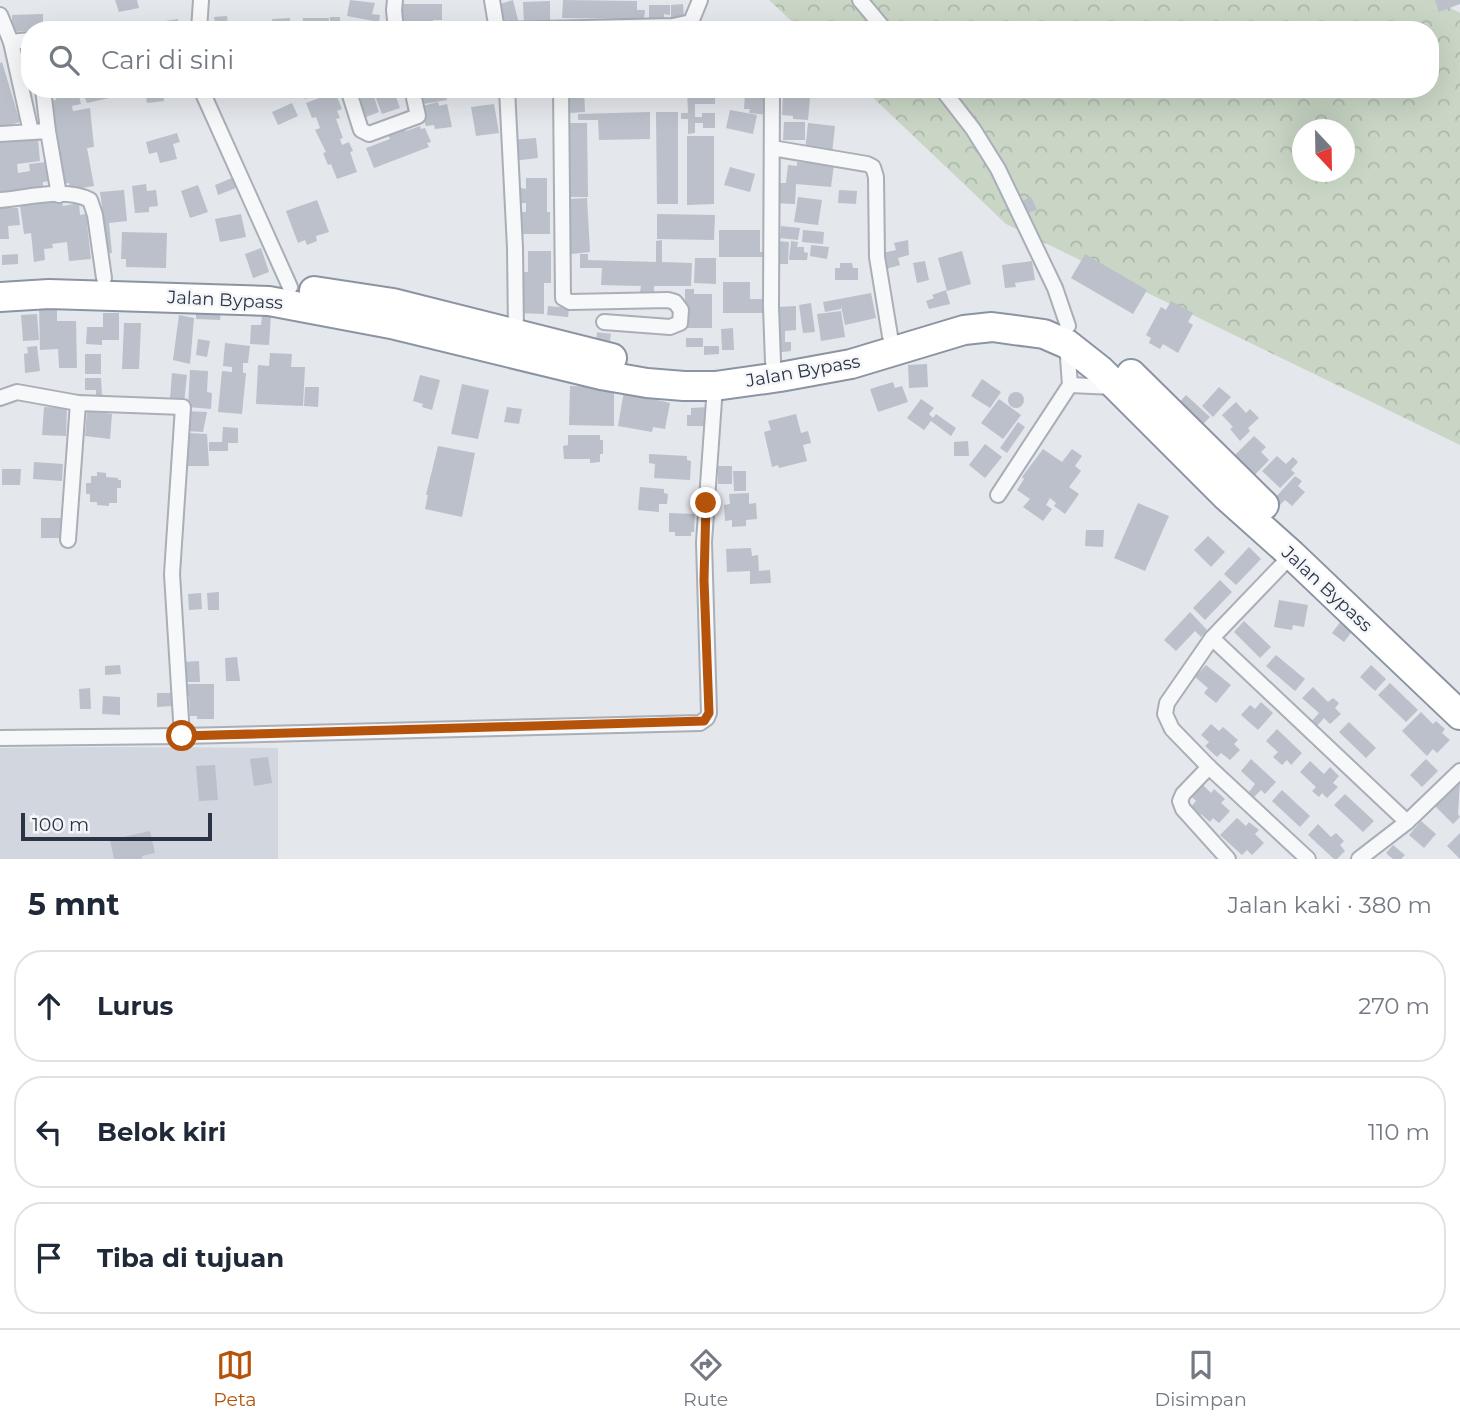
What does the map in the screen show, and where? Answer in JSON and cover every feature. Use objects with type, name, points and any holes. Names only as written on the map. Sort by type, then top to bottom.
[{"type":"highway","name":"Jalan Bypass","points":[[0,297],[104,278],[290,287],[393,303],[516,332],[603,346],[680,368],[702,369],[803,357],[965,314],[1052,319],[1118,387],[1460,689]]},
{"type":"highway","name":"Jalan Bypass","points":[[0,281],[157,296],[288,303],[391,324],[603,346],[647,383],[715,386],[780,377],[851,364],[964,330],[992,327],[1044,334],[1084,335],[1136,378],[1232,489],[1287,560],[1460,715]]},
{"type":"street","points":[[200,21],[201,0]]},
{"type":"street","points":[[395,0],[395,21]]},
{"type":"street","points":[[492,0],[496,21]]},
{"type":"street","points":[[690,21],[694,19],[700,0]]},
{"type":"street","points":[[860,0],[878,21]]},
{"type":"street","points":[[0,15],[11,42],[21,87]]},
{"type":"street","points":[[11,42],[21,41]]},
{"type":"street","points":[[23,98],[31,132]]},
{"type":"street","points":[[44,98],[59,195]]},
{"type":"street","points":[[205,98],[290,287]]},
{"type":"street","points":[[351,98],[361,130],[369,134],[418,116],[414,98]]},
{"type":"street","points":[[507,98],[516,332]]},
{"type":"street","points":[[561,98],[563,298],[570,302],[668,300],[675,302],[681,310],[680,323],[603,346],[606,302]]},
{"type":"street","points":[[772,98],[773,362]]},
{"type":"street","points":[[949,98],[973,129],[998,169],[1055,288],[1067,335],[1070,385],[998,495]]},
{"type":"street","points":[[0,134],[48,131]]},
{"type":"street","points":[[772,148],[873,167],[876,177],[877,257],[890,336]]},
{"type":"street","points":[[0,200],[59,195],[90,200],[95,215],[104,278]]},
{"type":"street","points":[[1070,385],[1118,387]]},
{"type":"street","points":[[0,738],[182,736],[704,721],[709,713],[704,542],[715,386]]},
{"type":"street","points":[[0,398],[17,392],[78,403],[183,407],[172,574],[182,736]]},
{"type":"street","points":[[68,540],[78,403]]},
{"type":"street","points":[[1287,560],[1212,638],[1167,703],[1166,714],[1172,729],[1209,767],[1308,859]]},
{"type":"street","points":[[1212,638],[1407,822]]},
{"type":"street","points":[[1209,767],[1182,794],[1180,801],[1183,809],[1228,859]]},
{"type":"street","points":[[1359,859],[1407,822],[1460,771]]},
{"type":"shaded area","points":[[0,748],[278,748],[278,859],[0,859]]},
{"type":"green space","points":[[769,0],[1436,0],[1460,13],[1460,445],[1006,224],[873,98],[1439,98],[1439,21],[791,21]]},
{"type":"building","points":[[115,0],[137,0],[139,8],[119,12]]},
{"type":"building","points":[[350,0],[375,3],[372,14],[380,15],[379,21],[347,16]]},
{"type":"building","points":[[513,0],[518,21],[500,21],[496,5]]},
{"type":"building","points":[[563,0],[637,1],[637,10],[645,10],[644,19],[562,18]]},
{"type":"building","points":[[1435,0],[1460,0],[1460,4],[1439,12]]},
{"type":"building","points":[[550,1],[550,21],[524,21],[523,2]]},
{"type":"building","points":[[399,4],[442,4],[442,20],[399,21]]},
{"type":"building","points":[[683,4],[684,17],[671,18],[671,5]]},
{"type":"building","points":[[649,5],[670,5],[670,15],[664,14],[664,20],[649,20]]},
{"type":"building","points":[[43,14],[43,21],[21,21],[21,31],[12,32],[12,15]]},
{"type":"building","points":[[227,16],[228,21],[215,21],[214,17]]},
{"type":"building","points":[[330,17],[340,17],[340,21],[330,21]]},
{"type":"building","points":[[290,18],[290,21],[272,21]]},
{"type":"building","points":[[303,18],[329,18],[329,21],[303,21]]},
{"type":"building","points":[[2,62],[20,122],[0,128],[0,63]]},
{"type":"building","points":[[80,98],[81,104],[72,106],[73,111],[90,108],[94,147],[87,148],[94,186],[70,190],[69,183],[63,184],[49,101]]},
{"type":"building","points":[[85,98],[109,98],[87,103]]},
{"type":"building","points":[[146,98],[164,98],[164,101],[147,103]]},
{"type":"building","points":[[319,98],[337,98],[342,109],[337,111],[340,118],[336,119],[343,138],[340,139],[342,145],[349,142],[357,172],[337,179],[331,164],[328,165],[323,153],[326,152],[315,130],[320,128],[316,117],[312,118],[306,103]]},
{"type":"building","points":[[374,98],[379,112],[366,117],[359,99]]},
{"type":"building","points":[[376,98],[396,98],[400,108],[382,114]]},
{"type":"building","points":[[422,98],[447,98],[447,100],[423,104]]},
{"type":"building","points":[[569,98],[584,98],[585,112],[570,113]]},
{"type":"building","points":[[687,98],[715,98],[715,104],[695,104],[695,117],[702,117],[702,113],[715,113],[715,128],[703,128],[703,123],[695,123],[695,133],[688,134],[688,119],[681,119],[681,113],[688,113]]},
{"type":"building","points":[[745,98],[768,98],[769,115],[749,113],[750,109],[744,109]]},
{"type":"building","points":[[783,98],[810,98],[808,120],[782,115]]},
{"type":"building","points":[[438,102],[439,106],[447,104],[452,127],[435,129],[434,125],[426,126],[419,107]]},
{"type":"building","points":[[292,103],[298,116],[278,125],[272,112]]},
{"type":"building","points":[[494,104],[499,133],[476,136],[471,107]]},
{"type":"building","points":[[730,110],[757,115],[753,134],[726,128]]},
{"type":"building","points":[[650,112],[650,139],[599,140],[598,120],[578,120],[578,114]]},
{"type":"building","points":[[656,112],[678,112],[678,204],[657,204]]},
{"type":"building","points":[[784,122],[805,122],[805,140],[783,140]]},
{"type":"building","points":[[565,123],[587,123],[588,197],[566,197]]},
{"type":"building","points":[[808,123],[835,126],[832,154],[805,151]]},
{"type":"building","points":[[420,126],[421,129],[425,128],[431,142],[427,143],[429,147],[374,168],[366,148],[390,139],[388,134]]},
{"type":"building","points":[[177,133],[180,142],[173,144],[177,159],[160,163],[157,152],[149,154],[146,142]]},
{"type":"building","points":[[687,136],[714,136],[714,204],[687,205]]},
{"type":"building","points":[[0,137],[38,139],[40,161],[17,164],[18,173],[30,171],[29,164],[47,162],[49,181],[43,182],[43,188],[20,189],[21,194],[0,197]]},
{"type":"building","points":[[536,138],[538,158],[512,161],[511,140]]},
{"type":"building","points":[[797,162],[834,165],[831,187],[796,184],[795,204],[774,203],[776,183],[786,183],[788,165],[797,166]]},
{"type":"building","points":[[730,167],[755,174],[750,192],[724,185]]},
{"type":"building","points":[[232,178],[236,188],[218,195],[215,185]]},
{"type":"building","points":[[526,178],[547,178],[550,234],[519,234],[519,212],[526,212],[526,203],[521,203],[521,188],[526,189]]},
{"type":"building","points":[[146,184],[147,191],[156,190],[158,206],[149,207],[149,212],[135,213],[132,186]]},
{"type":"building","points":[[198,185],[208,212],[190,218],[181,191]]},
{"type":"building","points":[[124,190],[127,221],[109,223],[112,253],[103,254],[100,192]]},
{"type":"building","points":[[839,190],[857,191],[856,204],[838,203]]},
{"type":"building","points":[[798,197],[822,200],[818,225],[794,222]]},
{"type":"building","points":[[1031,197],[1037,210],[1024,214],[1018,203]]},
{"type":"building","points":[[587,198],[590,252],[571,254],[568,199]]},
{"type":"building","points":[[317,200],[329,232],[316,236],[317,241],[307,245],[305,240],[298,243],[286,211]]},
{"type":"building","points":[[62,201],[63,206],[79,203],[80,215],[86,214],[91,259],[69,261],[67,242],[52,244],[53,248],[44,249],[45,260],[34,262],[31,233],[24,234],[20,206]]},
{"type":"building","points":[[0,208],[18,208],[20,225],[8,226],[9,239],[0,239]]},
{"type":"building","points":[[241,214],[246,237],[220,242],[215,219]]},
{"type":"building","points":[[657,214],[715,215],[714,240],[657,239]]},
{"type":"building","points":[[781,226],[800,228],[798,240],[780,238]]},
{"type":"building","points":[[719,230],[760,230],[760,252],[766,252],[766,257],[719,257]]},
{"type":"building","points":[[803,230],[824,232],[823,244],[802,242]]},
{"type":"building","points":[[122,232],[167,233],[166,268],[126,267],[126,259],[121,259]]},
{"type":"building","points":[[662,240],[662,262],[692,263],[691,286],[654,286],[654,292],[640,292],[641,286],[601,285],[602,268],[580,268],[580,254],[588,254],[588,260],[656,262],[656,241]]},
{"type":"building","points":[[908,240],[909,255],[898,258],[900,265],[883,270],[878,254],[896,250],[894,243]]},
{"type":"building","points":[[778,241],[789,242],[788,264],[777,264]]},
{"type":"building","points":[[791,241],[798,242],[797,247],[804,247],[804,252],[808,253],[807,260],[789,260]]},
{"type":"building","points":[[811,245],[829,247],[827,259],[810,256]]},
{"type":"building","points":[[261,248],[269,272],[253,278],[245,254]]},
{"type":"building","points":[[528,251],[551,251],[551,283],[544,283],[544,314],[516,313],[518,272],[528,272]]},
{"type":"building","points":[[962,251],[971,284],[947,291],[938,258]]},
{"type":"building","points":[[18,254],[18,264],[2,265],[2,255]]},
{"type":"building","points":[[1085,254],[1147,290],[1133,314],[1071,278]]},
{"type":"building","points":[[695,258],[716,258],[716,284],[694,283]]},
{"type":"building","points":[[925,261],[929,280],[917,283],[913,263]]},
{"type":"building","points":[[1032,261],[1035,280],[1015,283],[1016,287],[1005,288],[1002,265]]},
{"type":"building","points":[[840,263],[852,263],[853,268],[858,268],[858,280],[835,280],[835,268],[840,268]]},
{"type":"building","points":[[723,282],[750,282],[750,299],[765,299],[765,313],[723,313]]},
{"type":"building","points":[[685,289],[694,289],[694,294],[712,294],[712,328],[685,328]]},
{"type":"building","points":[[946,290],[950,304],[929,309],[926,301],[934,298],[932,295]]},
{"type":"building","points":[[871,293],[876,318],[845,325],[841,306],[841,309],[825,312],[823,302]]},
{"type":"building","points":[[1171,301],[1193,313],[1188,322],[1193,325],[1178,353],[1163,344],[1160,349],[1149,343],[1151,338],[1146,335],[1161,307],[1166,310]]},
{"type":"building","points":[[811,303],[815,332],[803,333],[799,305]]},
{"type":"building","points":[[39,306],[57,306],[57,321],[76,321],[77,368],[59,368],[58,349],[40,350]]},
{"type":"building","points":[[548,306],[569,308],[568,317],[547,315]]},
{"type":"building","points":[[796,306],[796,330],[785,331],[785,342],[791,342],[791,351],[774,353],[776,307]]},
{"type":"building","points":[[196,308],[221,310],[220,320],[196,319]]},
{"type":"building","points":[[841,311],[845,337],[821,341],[817,314]]},
{"type":"building","points":[[103,313],[119,313],[119,340],[102,340],[102,345],[86,344],[87,327],[103,327]]},
{"type":"building","points":[[37,314],[39,340],[23,341],[21,315]]},
{"type":"building","points":[[179,315],[194,318],[190,364],[173,360]]},
{"type":"building","points":[[262,315],[271,315],[269,345],[250,344],[251,325],[261,325]]},
{"type":"building","points":[[124,323],[141,323],[139,369],[122,369]]},
{"type":"building","points":[[733,328],[734,350],[722,350],[721,329]]},
{"type":"building","points":[[686,338],[703,338],[703,347],[686,347]]},
{"type":"building","points":[[198,339],[210,341],[207,357],[196,355]]},
{"type":"building","points":[[225,343],[250,346],[248,363],[243,363],[243,373],[246,373],[242,414],[218,412],[222,371],[232,372],[232,367],[223,366]]},
{"type":"building","points":[[37,346],[40,371],[25,373],[24,354],[28,353],[27,347]]},
{"type":"building","points":[[704,346],[719,346],[719,354],[704,355]]},
{"type":"building","points":[[270,353],[292,354],[291,367],[305,367],[303,406],[256,404],[258,365],[269,366]]},
{"type":"building","points":[[85,354],[101,354],[101,374],[85,374]]},
{"type":"building","points":[[927,364],[928,387],[909,388],[908,365]]},
{"type":"building","points":[[190,370],[208,371],[207,392],[212,393],[211,409],[188,407]]},
{"type":"building","points":[[172,373],[187,375],[184,403],[170,399]]},
{"type":"building","points":[[420,375],[440,380],[432,410],[413,401]]},
{"type":"building","points":[[85,378],[101,378],[102,395],[96,395],[96,390],[85,390]]},
{"type":"building","points":[[982,379],[1001,392],[990,408],[971,396]]},
{"type":"building","points":[[893,382],[895,388],[902,386],[908,402],[878,412],[870,389]]},
{"type":"building","points":[[462,384],[489,390],[478,439],[451,434]]},
{"type":"building","points":[[570,386],[614,387],[614,426],[569,425]]},
{"type":"building","points":[[305,387],[319,387],[318,407],[304,406]]},
{"type":"building","points":[[1219,387],[1231,397],[1213,417],[1202,406]]},
{"type":"building","points":[[624,391],[657,397],[657,400],[670,403],[665,429],[653,427],[652,432],[618,426]]},
{"type":"building","points":[[1013,392],[1019,392],[1024,400],[1022,406],[1013,408],[1008,403],[1008,397]]},
{"type":"building","points":[[1186,395],[1210,417],[1201,426],[1177,405]]},
{"type":"building","points":[[921,399],[934,408],[929,414],[933,418],[936,414],[956,428],[951,436],[931,421],[924,430],[907,418]]},
{"type":"building","points":[[999,399],[1021,415],[1003,439],[981,423]]},
{"type":"building","points":[[1236,402],[1246,413],[1250,409],[1259,418],[1248,428],[1250,431],[1240,441],[1230,429],[1233,427],[1222,415]]},
{"type":"building","points":[[44,407],[67,408],[66,436],[42,435]]},
{"type":"building","points":[[507,407],[522,409],[519,424],[504,422]]},
{"type":"building","points":[[709,407],[709,426],[687,426],[687,415],[691,415],[691,408]]},
{"type":"building","points":[[87,411],[112,414],[110,439],[85,436]]},
{"type":"building","points":[[186,411],[207,412],[203,432],[185,431]]},
{"type":"building","points":[[796,414],[801,433],[808,431],[811,443],[803,445],[807,461],[779,468],[778,465],[772,467],[764,432],[771,430],[768,421]]},
{"type":"building","points":[[1018,422],[1025,427],[1007,453],[1000,448]]},
{"type":"building","points":[[223,427],[238,428],[238,443],[228,443],[228,451],[209,451],[209,442],[222,442]]},
{"type":"building","points":[[188,433],[207,434],[209,466],[186,466]]},
{"type":"building","points":[[568,435],[600,435],[600,440],[603,440],[603,454],[600,454],[600,462],[590,463],[590,459],[564,459],[563,446],[568,445]]},
{"type":"building","points":[[1254,436],[1266,447],[1261,452],[1269,460],[1248,482],[1238,472],[1245,465],[1235,455]]},
{"type":"building","points":[[968,441],[969,456],[954,456],[954,442]]},
{"type":"building","points":[[985,444],[1002,457],[985,478],[969,465]]},
{"type":"building","points":[[438,446],[475,453],[462,517],[425,509]]},
{"type":"building","points":[[1043,449],[1062,462],[1072,449],[1082,456],[1075,466],[1081,471],[1069,487],[1079,494],[1065,514],[1054,506],[1056,503],[1050,498],[1046,505],[1052,509],[1043,521],[1023,507],[1030,499],[1017,490],[1024,479],[1022,477]]},
{"type":"building","points":[[649,454],[687,456],[687,460],[691,461],[690,480],[654,478],[655,464],[649,463]]},
{"type":"building","points":[[1277,456],[1286,464],[1293,457],[1298,462],[1291,470],[1295,473],[1280,488],[1262,471]]},
{"type":"building","points":[[34,462],[63,464],[62,481],[33,479]]},
{"type":"building","points":[[718,466],[732,466],[732,484],[718,484]]},
{"type":"building","points":[[2,469],[21,469],[20,485],[2,485]]},
{"type":"building","points":[[733,471],[746,471],[746,491],[734,491]]},
{"type":"building","points":[[97,472],[121,480],[121,488],[117,488],[117,503],[109,503],[109,506],[90,502],[90,494],[86,494],[86,483],[91,483],[91,476],[97,476]]},
{"type":"building","points":[[1295,476],[1302,481],[1298,486],[1305,492],[1292,506],[1285,500],[1280,505],[1274,499]]},
{"type":"building","points":[[640,487],[664,489],[664,493],[668,494],[667,504],[659,504],[659,512],[638,510]]},
{"type":"building","points":[[749,493],[749,504],[756,503],[757,519],[746,520],[746,526],[732,527],[732,520],[725,521],[724,505],[730,504],[729,494]]},
{"type":"building","points":[[1138,503],[1169,516],[1145,571],[1114,558]]},
{"type":"building","points":[[669,513],[695,514],[694,532],[691,532],[691,536],[675,536],[675,532],[669,532]]},
{"type":"building","points":[[41,518],[63,518],[63,538],[41,538]]},
{"type":"building","points":[[1086,530],[1104,530],[1103,547],[1085,546]]},
{"type":"building","points":[[1208,536],[1225,552],[1211,567],[1194,550]]},
{"type":"building","points":[[1249,547],[1261,559],[1236,585],[1224,574]]},
{"type":"building","points":[[751,548],[752,556],[758,555],[759,571],[770,570],[771,583],[750,584],[750,571],[727,572],[726,549]]},
{"type":"building","points":[[1220,580],[1232,592],[1205,620],[1193,608]]},
{"type":"building","points":[[219,592],[219,610],[208,610],[207,593]]},
{"type":"building","points":[[201,593],[202,609],[189,610],[188,594]]},
{"type":"building","points":[[1279,600],[1308,605],[1304,627],[1293,625],[1292,630],[1274,627]]},
{"type":"building","points":[[1190,612],[1207,630],[1201,637],[1195,631],[1176,651],[1164,640]]},
{"type":"building","points":[[1244,621],[1271,647],[1260,658],[1234,632]]},
{"type":"building","points":[[1341,621],[1353,630],[1344,642],[1332,633]]},
{"type":"building","points":[[1276,655],[1305,679],[1295,691],[1266,666]]},
{"type":"building","points":[[237,657],[240,681],[226,681],[225,658]]},
{"type":"building","points":[[199,661],[200,682],[185,682],[184,662]]},
{"type":"building","points":[[120,665],[121,674],[105,675],[105,666]]},
{"type":"building","points":[[1206,665],[1231,685],[1216,703],[1204,693],[1208,688],[1195,677]]},
{"type":"building","points":[[1371,665],[1386,679],[1375,691],[1360,677]]},
{"type":"building","points":[[1390,683],[1418,710],[1406,722],[1378,695]]},
{"type":"building","points":[[184,684],[214,684],[214,719],[197,719],[197,716],[190,716],[189,696],[184,696]]},
{"type":"building","points":[[1313,687],[1328,702],[1333,698],[1339,703],[1335,708],[1341,714],[1330,724],[1324,718],[1316,727],[1311,722],[1319,713],[1302,698]]},
{"type":"building","points":[[90,688],[91,709],[80,709],[79,689]]},
{"type":"building","points":[[157,693],[173,693],[173,706],[157,707]]},
{"type":"building","points":[[103,696],[120,697],[120,715],[102,714]]},
{"type":"building","points":[[1261,702],[1273,713],[1258,730],[1241,715],[1250,705],[1255,709]]},
{"type":"building","points":[[1421,712],[1433,724],[1436,721],[1445,729],[1442,733],[1450,740],[1437,753],[1433,749],[1427,756],[1402,731]]},
{"type":"building","points":[[1349,722],[1376,748],[1366,758],[1339,732]]},
{"type":"building","points":[[1211,724],[1219,731],[1223,727],[1238,740],[1234,744],[1240,750],[1230,760],[1221,753],[1217,757],[1205,746],[1209,742],[1201,735]]},
{"type":"building","points":[[1277,729],[1302,753],[1291,765],[1287,760],[1282,765],[1273,757],[1278,752],[1266,741]]},
{"type":"building","points":[[268,757],[272,783],[254,786],[250,759]]},
{"type":"building","points":[[1251,759],[1276,782],[1265,794],[1261,790],[1254,797],[1249,792],[1255,784],[1241,771]]},
{"type":"building","points":[[1426,759],[1438,771],[1422,787],[1410,775]]},
{"type":"building","points":[[1310,761],[1324,774],[1330,767],[1339,776],[1333,783],[1338,787],[1327,798],[1322,793],[1319,797],[1312,791],[1316,787],[1300,772]]},
{"type":"building","points":[[215,765],[218,800],[199,801],[196,766]]},
{"type":"building","points":[[1460,780],[1460,817],[1453,824],[1432,803],[1439,796],[1442,799]]},
{"type":"building","points":[[1203,785],[1211,793],[1214,789],[1225,799],[1221,803],[1230,811],[1219,823],[1213,818],[1210,822],[1201,814],[1196,819],[1187,811],[1196,801],[1192,797]]},
{"type":"building","points":[[1282,790],[1310,816],[1300,827],[1272,801]]},
{"type":"building","points":[[1345,794],[1374,821],[1363,832],[1334,805]]},
{"type":"building","points":[[1237,818],[1246,826],[1249,822],[1259,830],[1255,834],[1264,843],[1252,855],[1247,850],[1242,855],[1220,835]]},
{"type":"building","points":[[1421,821],[1436,834],[1424,848],[1409,835]]},
{"type":"building","points":[[1318,824],[1331,837],[1336,833],[1344,841],[1340,845],[1345,851],[1337,859],[1308,835]]},
{"type":"building","points":[[150,831],[155,853],[142,856],[142,859],[114,859],[110,840]]},
{"type":"building","points":[[1460,833],[1460,859],[1447,846]]},
{"type":"building","points":[[1393,845],[1405,855],[1401,859],[1393,859],[1386,853]]},
{"type":"tunnel","points":[[603,341],[604,333]]},
{"type":"route","points":[[182,736],[700,723],[708,718],[709,713],[704,580],[706,503]]}]
